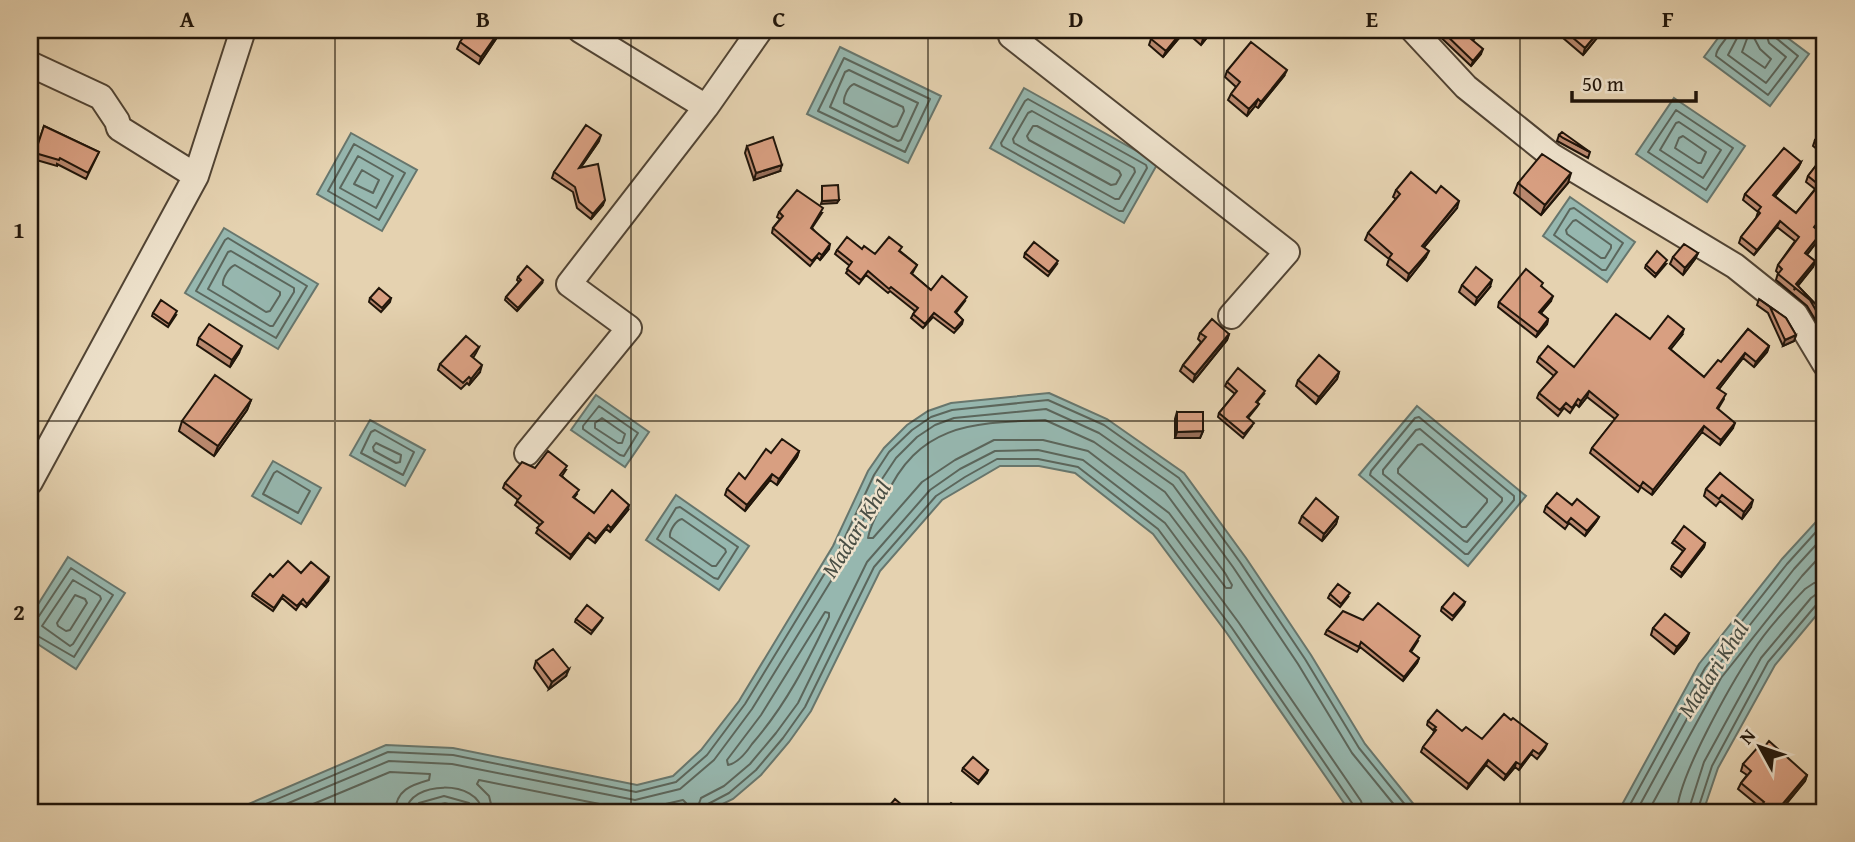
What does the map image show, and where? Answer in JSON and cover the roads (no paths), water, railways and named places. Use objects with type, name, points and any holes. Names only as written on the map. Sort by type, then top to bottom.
[{"type":"street","points":[[30,482],[196,176],[243,30]]},
{"type":"street","points":[[580,30],[706,107]]},
{"type":"street","points":[[527,453],[629,328],[569,284],[706,107],[760,30]]},
{"type":"street","points":[[1016,30],[1012,36],[1287,252],[1231,316]]},
{"type":"street","points":[[1413,30],[1466,87],[1552,156],[1735,266],[1795,314],[1825,364]]},
{"type":"street","points":[[30,64],[101,97],[119,128],[196,176]]},
{"type":"water","points":[[1724,30],[1777,30],[1809,54],[1770,106],[1704,57]]},
{"type":"water","points":[[840,47],[941,96],[908,163],[807,114]]},
{"type":"water","points":[[1024,88],[1158,163],[1124,223],[990,148]]},
{"type":"water","points":[[1674,98],[1745,146],[1707,202],[1636,154]]},
{"type":"water","points":[[351,133],[417,170],[382,231],[317,194]]},
{"type":"water","points":[[1570,197],[1635,242],[1607,282],[1543,236]]},
{"type":"water","points":[[224,228],[318,284],[278,349],[185,293]]},
{"type":"water","name":"Madari Khal","points":[[1049,393],[1107,419],[1184,473],[1246,558],[1311,655],[1365,744],[1420,812],[1350,812],[1226,632],[1153,534],[1075,473],[1039,466],[1000,466],[942,500],[880,571],[811,711],[789,742],[761,775],[733,799],[706,812],[476,812],[445,803],[410,812],[230,812],[386,745],[453,748],[637,785],[673,776],[701,750],[739,701],[833,546],[868,471],[884,448],[907,425],[928,411],[951,403]]},
{"type":"water","points":[[596,395],[649,432],[625,467],[571,430]]},
{"type":"water","points":[[1417,406],[1526,496],[1468,566],[1359,475]]},
{"type":"water","points":[[370,420],[425,450],[405,486],[350,455]]},
{"type":"water","points":[[273,461],[321,488],[301,524],[252,496]]},
{"type":"water","points":[[676,495],[749,546],[719,590],[646,540]]},
{"type":"water","name":"Madari Khal","points":[[1825,512],[1825,605],[1775,665],[1718,768],[1703,812],[1618,812],[1699,664],[1782,559]]},
{"type":"water","points":[[68,557],[125,593],[76,669],[30,639],[30,617]]}]
